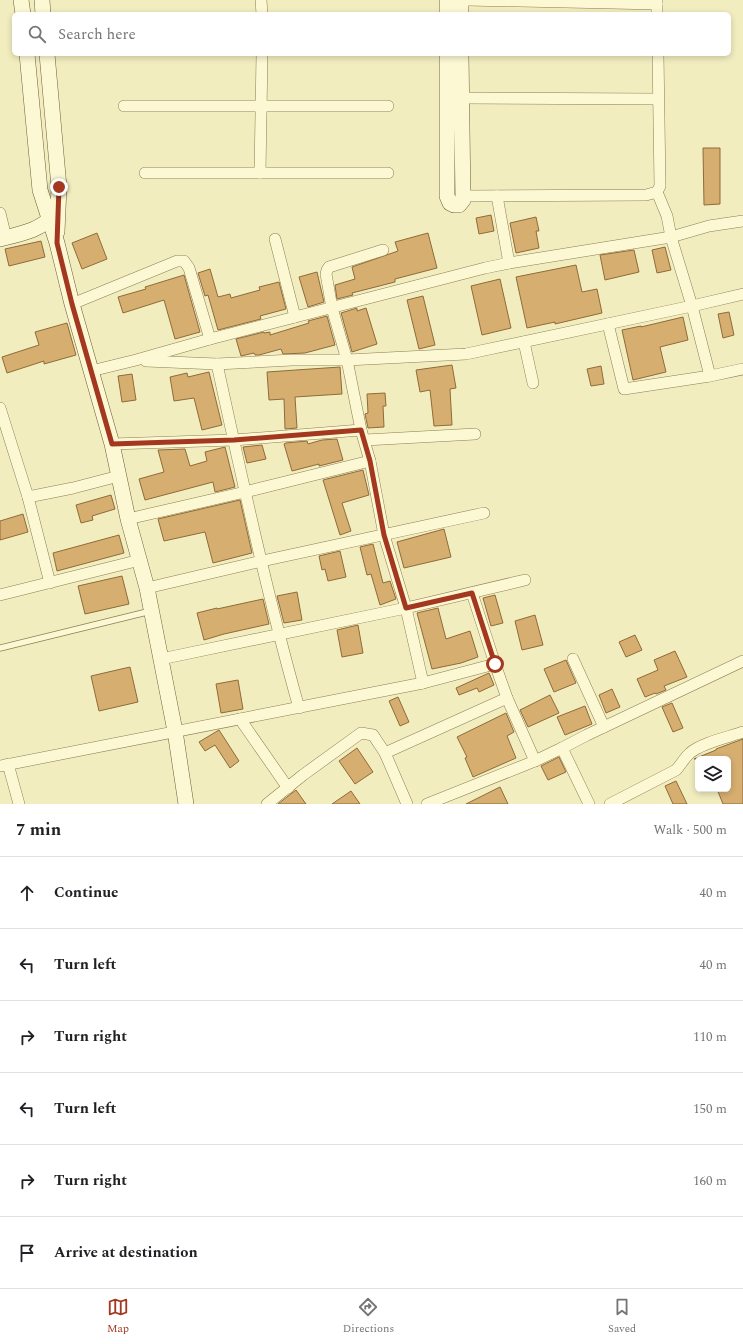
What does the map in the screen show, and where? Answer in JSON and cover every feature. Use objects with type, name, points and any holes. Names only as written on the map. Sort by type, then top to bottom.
[{"type":"street","points":[[21,0],[23,12]]},
{"type":"street","points":[[42,0],[43,12]]},
{"type":"street","points":[[261,0],[262,12]]},
{"type":"street","points":[[447,0],[447,12]]},
{"type":"street","points":[[461,0],[461,12]]},
{"type":"street","points":[[467,0],[657,6]]},
{"type":"street","points":[[26,56],[40,190],[54,216]]},
{"type":"street","points":[[47,56],[59,187],[54,216],[57,243],[72,304],[112,444],[128,519],[147,588],[175,731],[186,804]]},
{"type":"street","points":[[260,173],[262,56]]},
{"type":"street","points":[[447,56],[448,196],[450,203],[454,205],[461,203],[463,200],[461,56]]},
{"type":"street","points":[[658,56],[660,186],[657,192],[666,216],[692,306],[710,376]]},
{"type":"street","points":[[462,98],[658,99]]},
{"type":"street","points":[[124,106],[388,106]]},
{"type":"street","points":[[145,173],[388,173]]},
{"type":"street","points":[[462,196],[646,195],[657,192]]},
{"type":"street","points":[[497,196],[509,263]]},
{"type":"street","points":[[0,213],[3,238],[40,228],[54,216]]},
{"type":"street","points":[[91,371],[295,317],[509,263],[671,237],[709,226],[743,221]]},
{"type":"street","points":[[275,239],[295,317]]},
{"type":"street","points":[[384,250],[329,268],[326,274],[332,308],[347,360],[370,461],[384,535],[406,608],[423,684]]},
{"type":"street","points":[[72,304],[177,261],[184,261],[190,268],[210,339]]},
{"type":"street","points":[[136,360],[217,364],[292,360],[347,360],[466,354],[743,294]]},
{"type":"street","points":[[608,324],[624,389],[710,376],[743,368]]},
{"type":"street","points":[[524,342],[533,383]]},
{"type":"street","points":[[217,364],[278,634],[299,708]]},
{"type":"street","points":[[0,408],[28,497],[50,583]]},
{"type":"street","points":[[112,444],[363,435],[475,434]]},
{"type":"street","points":[[128,519],[246,492],[370,461]]},
{"type":"street","points":[[28,497],[73,488],[119,476]]},
{"type":"street","points":[[147,588],[262,561],[484,513]]},
{"type":"street","points":[[0,595],[140,560]]},
{"type":"street","points":[[161,659],[406,608],[525,580]]},
{"type":"street","points":[[472,593],[507,698],[535,761]]},
{"type":"street","points":[[573,659],[604,727]]},
{"type":"street","points":[[428,804],[535,761],[743,661]]},
{"type":"street","points":[[19,804],[4,765],[423,684],[495,664]]},
{"type":"street","points":[[385,753],[507,698]]},
{"type":"street","points":[[240,719],[288,788]]},
{"type":"street","points":[[610,804],[676,770],[686,757],[698,748],[743,732]]},
{"type":"street","points":[[267,804],[361,733],[373,735],[385,753],[407,804]]},
{"type":"street","points":[[562,748],[589,804]]},
{"type":"lane","points":[[0,648],[152,611]]},
{"type":"building","points":[[703,148],[720,148],[720,204],[704,205]]},
{"type":"building","points":[[491,215],[494,231],[479,234],[476,218]]},
{"type":"building","points":[[536,217],[539,231],[536,231],[539,248],[516,253],[510,223]]},
{"type":"building","points":[[97,233],[107,259],[82,269],[72,243]]},
{"type":"building","points":[[428,233],[437,268],[395,279],[395,282],[352,293],[353,295],[337,299],[335,285],[355,279],[352,267],[398,251],[395,242]]},
{"type":"building","points":[[41,241],[45,257],[9,266],[5,249]]},
{"type":"building","points":[[665,247],[671,270],[657,273],[652,250]]},
{"type":"building","points":[[634,250],[639,272],[605,280],[600,255]]},
{"type":"building","points":[[576,265],[582,292],[597,289],[602,313],[555,324],[555,322],[527,328],[516,277]]},
{"type":"building","points":[[210,269],[218,297],[230,294],[231,298],[260,290],[259,287],[279,282],[286,309],[260,316],[261,319],[218,330],[208,295],[205,296],[198,273]]},
{"type":"building","points":[[317,272],[324,302],[308,307],[299,277]]},
{"type":"building","points":[[184,275],[200,332],[175,339],[164,300],[123,313],[118,297],[146,289],[145,287]]},
{"type":"building","points":[[500,279],[511,328],[482,335],[471,286]]},
{"type":"building","points":[[423,296],[435,345],[419,349],[407,300]]},
{"type":"building","points":[[357,308],[357,311],[366,308],[377,344],[352,352],[341,313]]},
{"type":"building","points":[[729,312],[734,335],[723,338],[718,314]]},
{"type":"building","points":[[327,316],[335,345],[305,353],[283,354],[281,349],[259,355],[255,355],[254,353],[241,356],[236,339],[264,332],[270,332],[270,335],[309,323],[308,321]]},
{"type":"building","points":[[683,317],[688,340],[660,347],[666,372],[633,380],[622,330]]},
{"type":"building","points":[[67,323],[76,355],[44,364],[44,361],[7,373],[2,357],[39,345],[35,332]]},
{"type":"building","points":[[452,365],[456,388],[450,389],[452,425],[434,426],[430,390],[420,392],[416,370]]},
{"type":"building","points":[[601,366],[604,384],[591,386],[587,369]]},
{"type":"building","points":[[340,367],[342,394],[295,397],[297,428],[285,429],[284,399],[269,400],[267,372]]},
{"type":"building","points":[[209,372],[222,425],[202,430],[194,398],[174,401],[170,377],[187,373],[188,377]]},
{"type":"building","points":[[132,374],[136,400],[122,402],[118,376]]},
{"type":"building","points":[[385,393],[386,406],[383,406],[384,427],[368,428],[365,414],[368,413],[367,394]]},
{"type":"building","points":[[337,439],[343,460],[292,471],[284,444],[307,441],[308,444],[322,440]]},
{"type":"building","points":[[262,445],[266,459],[247,463],[243,447]]},
{"type":"building","points":[[225,447],[235,487],[215,492],[213,482],[145,500],[139,479],[164,472],[158,450],[185,449],[190,466],[207,461],[205,452]]},
{"type":"building","points":[[363,470],[369,495],[342,503],[351,531],[340,535],[323,480]]},
{"type":"building","points":[[111,495],[115,509],[92,516],[93,520],[81,523],[76,505]]},
{"type":"building","points":[[240,500],[252,553],[213,563],[205,532],[164,541],[158,519]]},
{"type":"building","points":[[23,514],[28,532],[0,540],[0,521]]},
{"type":"building","points":[[444,529],[451,557],[404,568],[397,542]]},
{"type":"building","points":[[119,535],[124,553],[57,571],[53,553]]},
{"type":"building","points":[[373,544],[383,583],[390,581],[396,599],[380,605],[371,574],[367,575],[360,547]]},
{"type":"building","points":[[340,551],[346,577],[328,581],[325,569],[322,570],[319,556]]},
{"type":"building","points":[[122,576],[129,604],[85,614],[78,586]]},
{"type":"building","points":[[297,592],[302,620],[284,623],[277,596]]},
{"type":"building","points":[[495,595],[503,623],[491,626],[483,598]]},
{"type":"building","points":[[263,599],[269,624],[204,640],[197,613]]},
{"type":"building","points":[[438,608],[446,639],[470,631],[478,657],[461,663],[432,669],[417,613]]},
{"type":"building","points":[[535,615],[543,645],[522,650],[515,621]]},
{"type":"building","points":[[358,625],[363,653],[342,657],[337,630]]},
{"type":"building","points":[[635,635],[642,650],[626,657],[619,642]]},
{"type":"building","points":[[675,651],[687,677],[664,686],[666,690],[645,697],[637,679],[658,670],[654,660]]},
{"type":"building","points":[[566,660],[576,683],[554,692],[544,669]]},
{"type":"building","points":[[130,667],[138,702],[99,711],[91,676]]},
{"type":"building","points":[[489,673],[494,685],[479,692],[477,688],[459,695],[456,688]]},
{"type":"building","points":[[238,680],[243,709],[221,713],[216,684]]},
{"type":"building","points":[[612,689],[620,707],[606,713],[599,695]]},
{"type":"building","points":[[550,695],[559,713],[528,727],[520,710]]},
{"type":"building","points":[[398,697],[409,722],[400,726],[389,701]]},
{"type":"building","points":[[672,703],[683,728],[673,732],[662,707]]},
{"type":"building","points":[[585,706],[592,724],[565,735],[557,717]]},
{"type":"building","points":[[506,713],[514,732],[507,736],[516,758],[473,777],[465,758],[467,757],[457,737]]},
{"type":"building","points":[[219,730],[239,761],[230,768],[215,745],[205,751],[199,742]]},
{"type":"building","points":[[743,739],[743,804],[723,804],[718,792],[731,792],[731,756],[701,756]]},
{"type":"building","points":[[357,748],[373,772],[355,784],[339,761]]},
{"type":"building","points":[[559,757],[566,772],[548,780],[541,766]]},
{"type":"building","points":[[676,781],[687,804],[673,804],[665,786]]},
{"type":"building","points":[[500,787],[508,804],[466,804]]},
{"type":"building","points":[[296,790],[306,804],[278,804],[292,793]]},
{"type":"building","points":[[351,791],[360,804],[332,804]]},
{"type":"route","points":[[59,187],[57,243],[72,304],[112,444],[234,440],[361,430],[370,461],[384,535],[406,608],[472,593],[495,664]]}]
